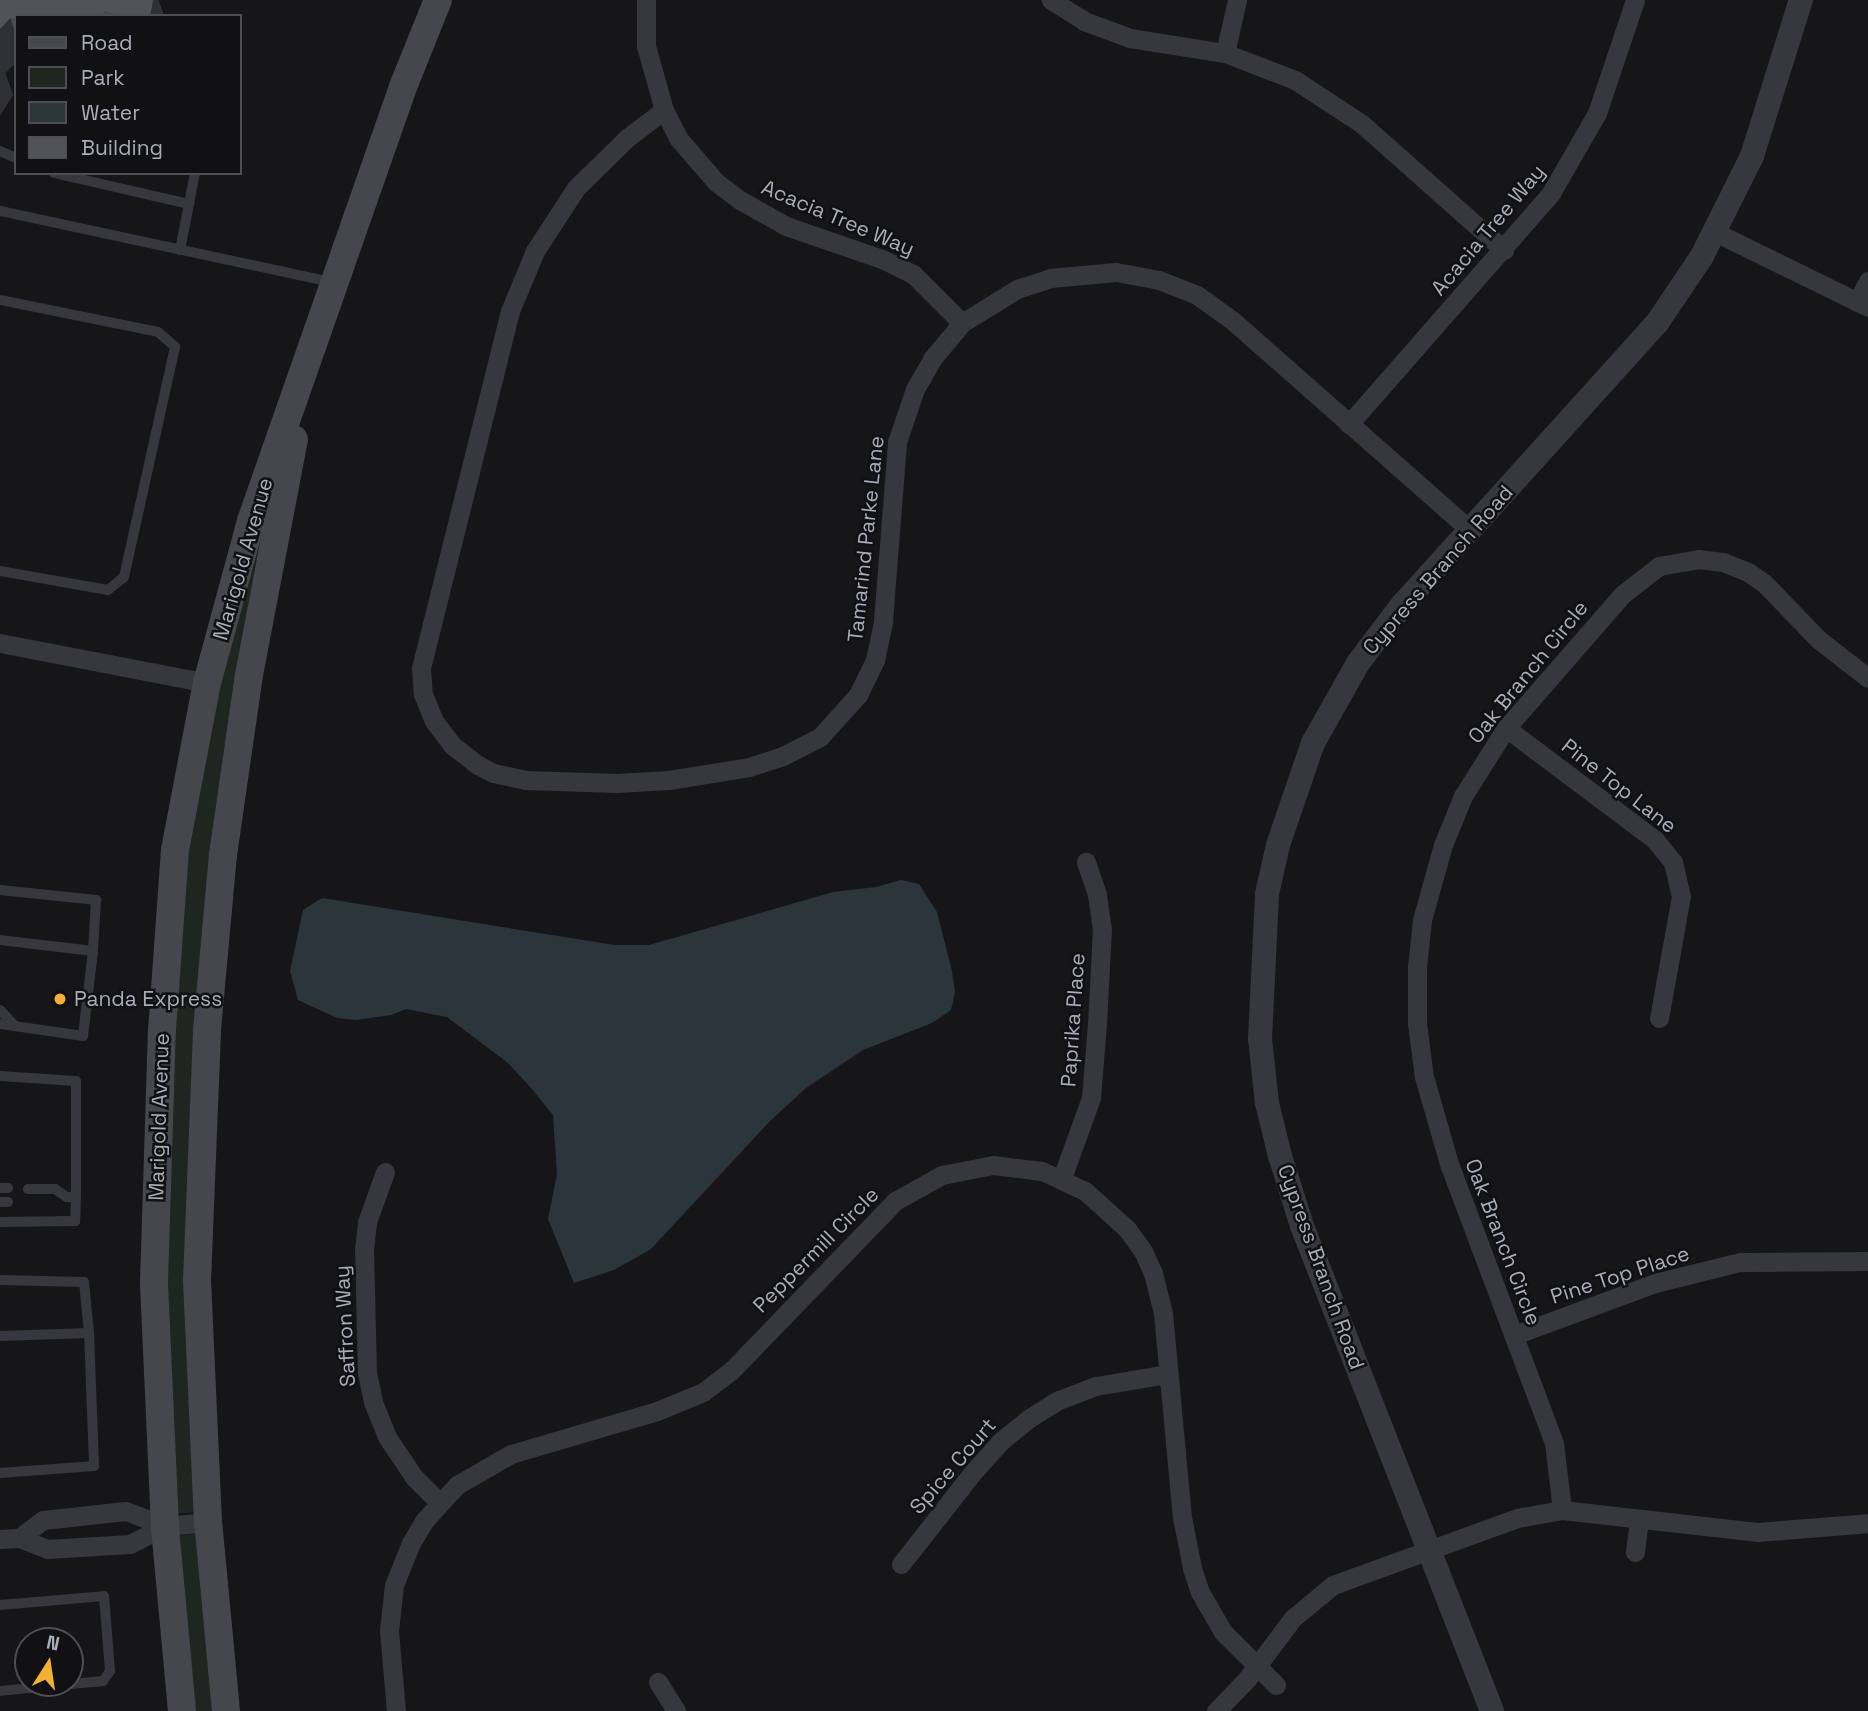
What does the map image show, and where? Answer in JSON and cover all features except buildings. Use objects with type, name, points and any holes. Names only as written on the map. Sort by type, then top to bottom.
[{"type":"main road","name":"Marigold Avenue","points":[[182,1711],[165,1526],[154,1282],[162,1031],[175,850],[207,683],[251,521],[405,82],[438,0]]},
{"type":"main road","name":"Marigold Avenue","points":[[226,1711],[208,1521],[197,1281],[207,1030],[223,855],[249,675],[305,373]]},
{"type":"street","name":"Acacia Tree Way","points":[[646,0],[646,46],[664,110],[678,138],[697,162],[740,200],[786,226],[898,265],[925,283],[962,323]]},
{"type":"street","points":[[1051,0],[1084,21],[1130,38],[1225,53],[1295,80],[1344,111],[1504,250]]},
{"type":"street","points":[[1225,53],[1237,0]]},
{"type":"street","name":"Acacia Tree Way","points":[[1349,424],[1504,250],[1551,193],[1582,143],[1605,91],[1634,0]]},
{"type":"street","name":"Cypress Branch Road","points":[[1492,1711],[1302,1226],[1280,1156],[1262,1060],[1263,940],[1267,894],[1278,845],[1303,769],[1327,714],[1385,626],[1657,323],[1715,232],[1752,156],[1801,0]]},
{"type":"street","name":"Tamarind Parke Lane","points":[[664,110],[627,138],[576,188],[535,251],[510,311],[421,668],[424,694],[434,721],[464,756],[486,769],[509,777],[617,783],[669,780],[749,767],[783,756],[820,737],[858,695],[875,660],[883,621],[894,464],[901,422],[923,373],[962,323],[1017,289],[1050,278],[1115,272],[1159,280],[1216,308],[1470,530]]},
{"type":"street","points":[[1715,232],[1863,304],[1868,281]]},
{"type":"street","name":"Oak Branch Circle","points":[[1562,1510],[1554,1443],[1450,1167],[1430,1106],[1420,1050],[1416,993],[1422,920],[1443,845],[1463,796],[1506,728],[1629,588],[1659,566],[1684,559],[1723,562],[1748,572],[1764,583],[1818,639],[1868,678]]},
{"type":"street","points":[[0,643],[207,683]]},
{"type":"street","name":"Pine Top Lane","points":[[1506,728],[1656,840],[1674,862],[1681,896],[1659,1018]]},
{"type":"street","name":"Paprika Place","points":[[1062,1178],[1091,1098],[1096,1037],[1102,930],[1097,894],[1086,862]]},
{"type":"street","name":"Peppermill Circle","points":[[396,1711],[389,1631],[394,1585],[411,1543],[439,1502],[472,1473],[511,1454],[657,1411],[703,1392],[730,1371],[873,1220],[916,1188],[942,1175],[993,1165],[1042,1171],[1085,1191],[1128,1229],[1143,1251],[1159,1292],[1182,1517],[1192,1568],[1216,1622],[1276,1685]]},
{"type":"street","name":"Saffron Way","points":[[385,1172],[367,1222],[363,1249],[367,1373],[373,1402],[387,1437],[414,1477],[439,1502]]},
{"type":"street","name":"Pine Top Place","points":[[1514,1335],[1655,1283],[1741,1262],[1868,1261]]},
{"type":"street","name":"Spice Court","points":[[901,1564],[982,1462],[1028,1419],[1059,1400],[1096,1387],[1168,1374]]},
{"type":"street","points":[[1216,1711],[1312,1600],[1354,1576],[1517,1518],[1562,1510],[1757,1532],[1868,1523]]},
{"type":"street","points":[[10,1538],[43,1520],[126,1511],[165,1526]]},
{"type":"street","points":[[1634,1552],[1639,1519]]},
{"type":"street","points":[[10,1538],[47,1549],[130,1544],[165,1526],[208,1521]]},
{"type":"street","points":[[658,1682],[676,1711]]},
{"type":"lane","points":[[63,175],[189,204]]},
{"type":"lane","points":[[180,250],[195,175]]},
{"type":"lane","points":[[0,211],[335,283]]},
{"type":"lane","points":[[0,300],[158,332],[175,347],[124,577],[108,590],[0,571]]},
{"type":"lane","points":[[0,890],[96,900],[83,1035],[0,1024]]},
{"type":"lane","points":[[0,940],[93,951]]},
{"type":"lane","points":[[0,1010],[14,1025]]},
{"type":"lane","points":[[0,1076],[76,1081],[75,1221],[0,1222]]},
{"type":"lane","points":[[28,1189],[55,1189],[67,1197],[76,1197]]},
{"type":"lane","points":[[0,1280],[84,1282],[89,1333],[94,1466],[0,1473]]},
{"type":"lane","points":[[0,1336],[89,1333]]},
{"type":"lane","points":[[0,1605],[104,1596],[110,1671],[103,1681],[0,1691]]},
{"type":"green space","points":[[279,470],[213,854],[198,1512],[174,1514],[164,1281],[185,852],[217,685]]},
{"type":"green space","points":[[199,1533],[216,1711],[191,1711],[176,1536]]},
{"type":"water","points":[[901,880],[919,884],[937,912],[955,992],[951,1010],[932,1023],[863,1050],[806,1088],[769,1122],[651,1249],[614,1270],[574,1283],[548,1219],[557,1174],[553,1115],[532,1089],[508,1063],[447,1017],[406,1009],[391,1015],[357,1020],[337,1018],[298,1000],[290,971],[303,910],[322,898],[614,945],[649,945],[833,892],[876,887]]},
{"type":"place","name":"Panda Express","points":[[60,999]]}]
